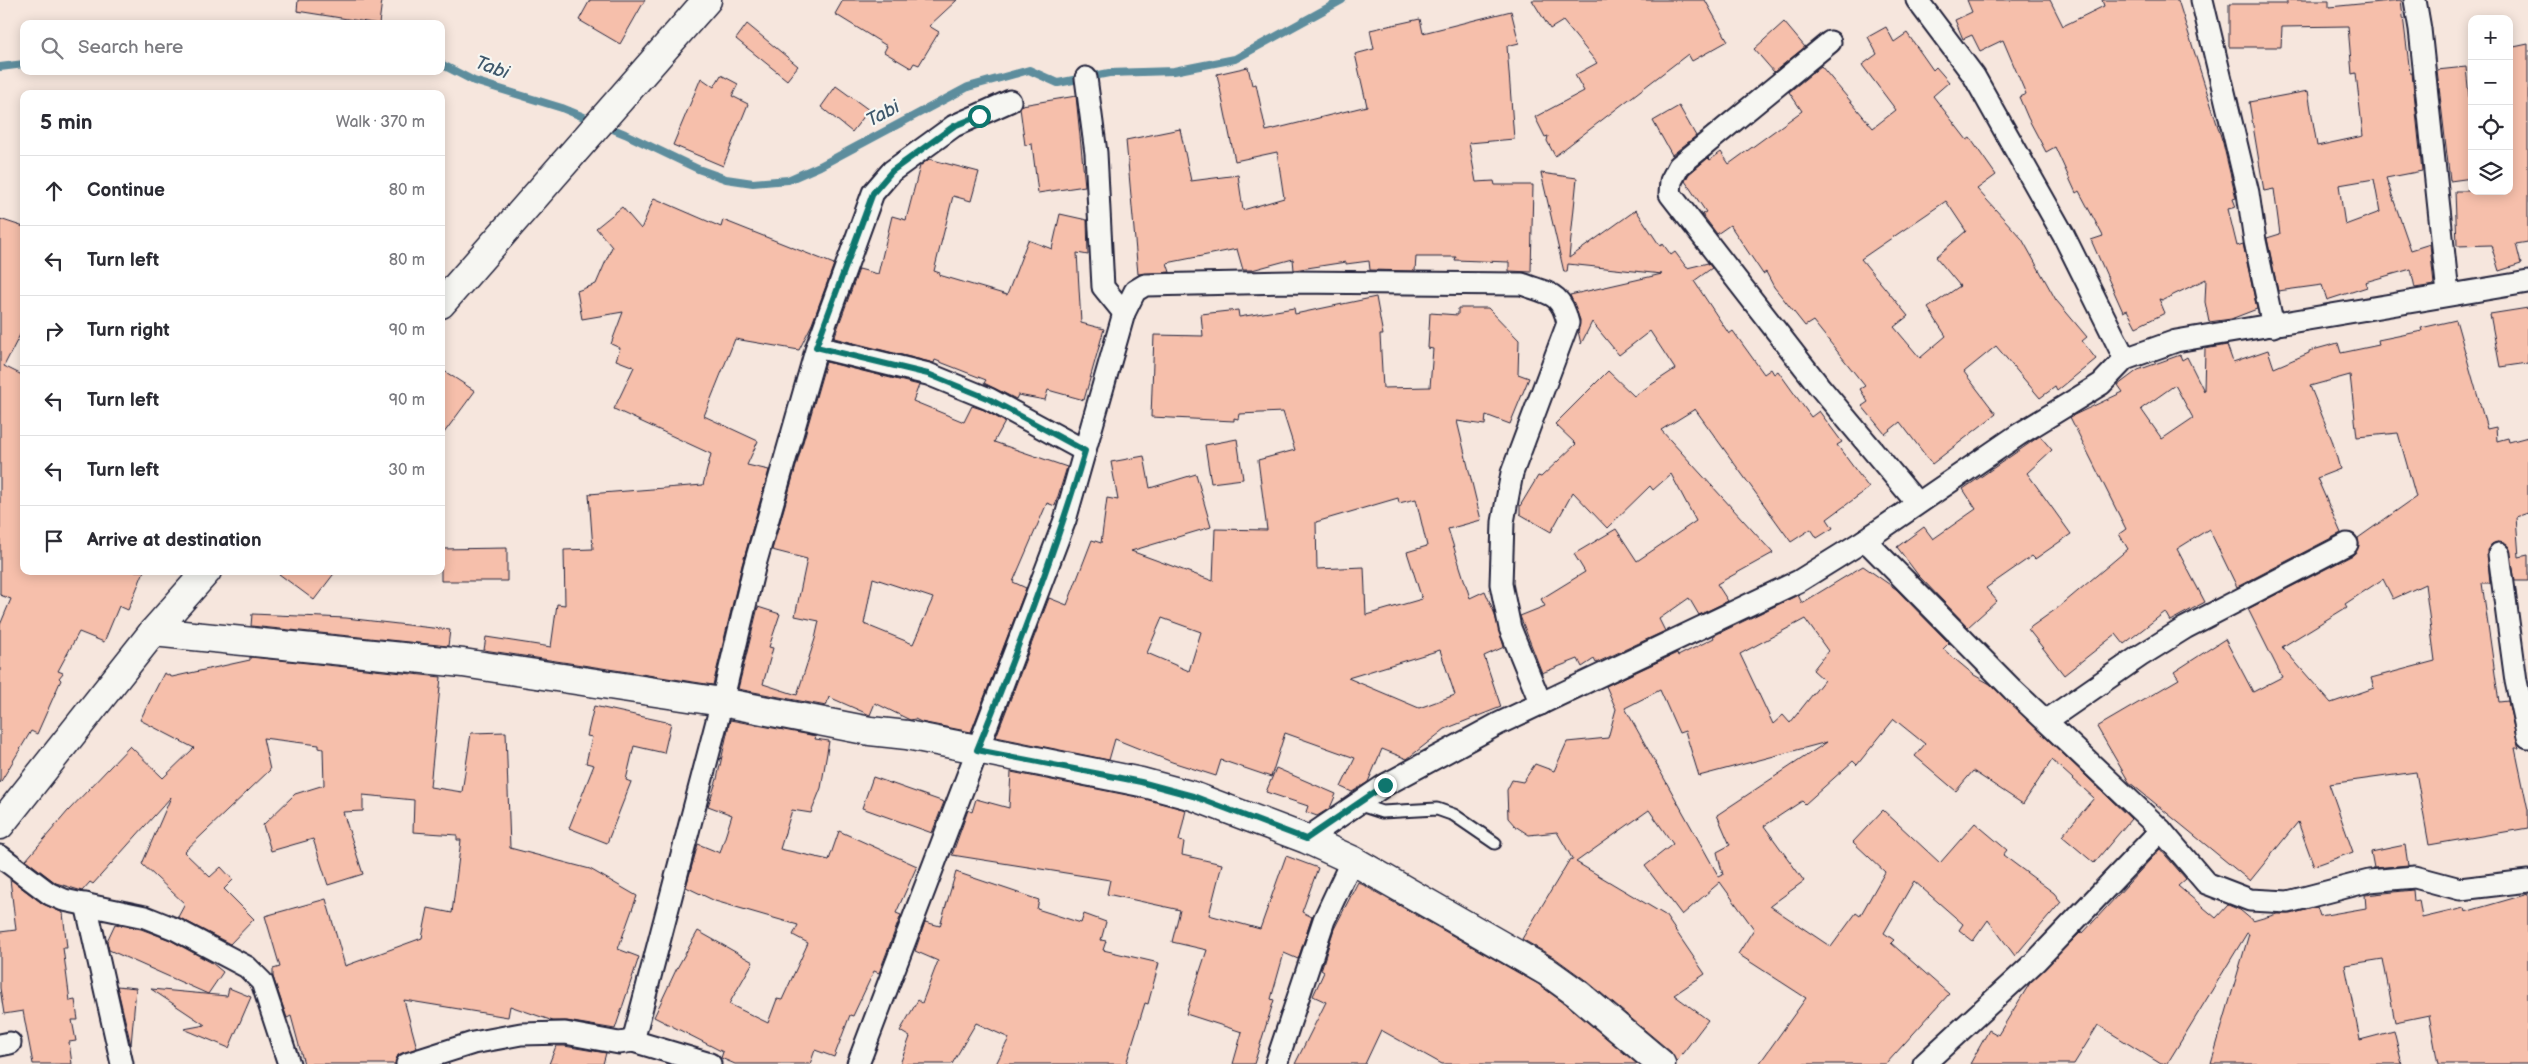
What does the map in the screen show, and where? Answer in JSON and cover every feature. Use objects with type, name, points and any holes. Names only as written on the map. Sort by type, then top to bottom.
[{"type":"street","points":[[445,299],[707,0]]},
{"type":"street","points":[[1917,0],[1974,76],[2064,236],[2124,359]]},
{"type":"street","points":[[2202,0],[2248,193],[2255,242],[2273,326]]},
{"type":"street","points":[[2415,0],[2421,38],[2448,294]]},
{"type":"street","points":[[1830,42],[1679,166],[1671,181],[1670,194],[1820,386],[1917,504]]},
{"type":"street","points":[[1086,78],[1096,154],[1103,287],[1124,313]]},
{"type":"street","points":[[633,1041],[722,702],[754,568],[816,347],[873,193],[892,171],[954,126],[1010,101]]},
{"type":"street","points":[[858,1064],[1065,520],[1124,313],[1136,291],[1145,285],[1291,282],[1522,284],[1551,294],[1564,305],[1568,323],[1512,473],[1504,522],[1501,584],[1510,628],[1540,704]]},
{"type":"street","points":[[1306,839],[1385,785],[1445,752],[1540,704],[1799,581],[1865,540],[2018,435],[2101,384],[2124,359],[2176,341],[2528,282]]},
{"type":"street","points":[[816,347],[928,374],[989,399],[1085,451]]},
{"type":"street","points":[[1865,540],[2046,721],[2161,830],[2206,883],[2250,900],[2288,902],[2369,881],[2415,877],[2460,889],[2528,881]]},
{"type":"street","points":[[2046,721],[2140,656],[2185,628],[2347,544]]},
{"type":"street","points":[[2499,554],[2516,681],[2528,737]]},
{"type":"street","points":[[0,825],[154,632],[204,575]]},
{"type":"street","points":[[154,632],[463,664],[722,702],[1141,782],[1184,793],[1241,812],[1352,860],[1546,971],[1578,994],[1661,1064]]},
{"type":"street","points":[[1924,1064],[2036,961],[2161,830]]},
{"type":"street","points":[[0,856],[50,894],[64,900],[145,917],[175,929],[247,967],[262,982],[289,1064]]},
{"type":"street","points":[[1276,1064],[1324,920],[1352,860]]},
{"type":"street","points":[[86,904],[122,1064]]},
{"type":"street","points":[[407,1064],[473,1043],[521,1034],[565,1033],[619,1043],[633,1041],[700,1063]]},
{"type":"lane","points":[[1357,804],[1382,812],[1437,809],[1454,815],[1495,843]]},
{"type":"building","points":[[298,0],[382,0],[380,20],[354,20],[297,11]]},
{"type":"building","points":[[590,0],[645,0],[620,44],[579,20]]},
{"type":"building","points":[[843,0],[957,0],[929,26],[939,32],[919,65],[914,63],[911,68],[884,52],[887,46],[835,14]]},
{"type":"building","points":[[1532,0],[1705,0],[1728,41],[1692,61],[1688,54],[1555,156],[1547,141],[1548,136],[1545,137],[1535,117],[1584,91],[1575,75],[1597,63],[1563,21],[1550,29]]},
{"type":"building","points":[[1967,0],[2050,0],[2063,26],[2104,6],[2102,0],[2178,0],[2223,143],[2236,198],[2233,199],[2236,207],[2228,209],[2237,246],[2243,244],[2257,309],[2231,319],[2209,322],[2205,302],[2206,279],[2163,300],[2159,299],[2165,313],[2136,327],[2127,310],[2123,312],[2091,240],[2103,236],[2079,191],[2076,193],[2055,147],[2046,152],[2028,118],[2019,97],[2026,94],[2003,40],[1980,51],[1972,35],[1963,39],[1955,20],[1972,12]]},
{"type":"building","points":[[2287,0],[2329,0],[2329,7],[2401,0],[2410,73],[2412,73],[2422,171],[2386,178],[2411,250],[2430,244],[2434,285],[2415,288],[2411,269],[2365,282],[2367,287],[2327,300],[2322,285],[2278,291],[2267,238],[2280,234],[2274,189],[2264,191],[2249,102],[2308,91],[2317,146],[2363,136],[2356,73],[2352,74],[2348,26],[2282,27],[2281,47],[2229,47],[2229,4],[2287,4]],"holes":[[[2374,179],[2380,212],[2345,225],[2339,185]]]},
{"type":"building","points":[[1511,11],[1519,43],[1507,46],[1514,139],[1469,143],[1476,182],[1494,181],[1495,185],[1533,185],[1531,272],[1509,271],[1509,262],[1455,260],[1456,257],[1416,257],[1415,271],[1370,270],[1369,261],[1346,264],[1346,262],[1294,270],[1293,259],[1252,270],[1243,270],[1237,249],[1167,263],[1170,272],[1138,274],[1126,140],[1180,129],[1191,181],[1238,175],[1243,210],[1284,198],[1277,152],[1235,161],[1217,74],[1248,67],[1252,85],[1256,84],[1266,131],[1367,106],[1355,54],[1374,49],[1370,30],[1420,19],[1423,33]]},
{"type":"building","points":[[1784,22],[1805,47],[1774,72],[1754,49]]},
{"type":"building","points":[[747,24],[798,66],[787,80],[736,39]]},
{"type":"building","points":[[1886,27],[1894,42],[1907,33],[1933,70],[1936,67],[1949,82],[1933,96],[1967,140],[1970,138],[1996,175],[1977,189],[2022,239],[2056,300],[2087,337],[2082,341],[2096,359],[2057,391],[2055,387],[2040,398],[1996,346],[1964,372],[1996,414],[1932,464],[1900,422],[1885,434],[1862,406],[1868,402],[1860,389],[1865,386],[1813,321],[1805,326],[1774,287],[1766,272],[1763,274],[1730,225],[1717,234],[1702,214],[1706,212],[1685,181],[1689,174],[1708,158],[1710,160],[1721,152],[1729,164],[1802,111],[1789,92],[1821,66],[1873,128],[1896,110],[1862,65],[1877,54],[1868,37]],"holes":[[[1946,201],[1966,231],[1936,257],[1960,286],[1928,308],[1946,336],[1920,358],[1894,327],[1908,316],[1861,259]]]},
{"type":"building","points":[[2528,44],[2528,242],[2516,244],[2521,264],[2499,271],[2491,245],[2457,246],[2455,191],[2468,191],[2468,195],[2513,195],[2513,47]]},
{"type":"building","points":[[2466,67],[2468,87],[2468,179],[2450,181],[2437,70]]},
{"type":"building","points":[[721,75],[738,84],[732,96],[748,104],[723,166],[673,145],[701,78],[714,87]]},
{"type":"building","points":[[836,86],[869,110],[852,132],[821,107]]},
{"type":"building","points":[[1076,96],[1085,186],[1038,193],[1032,144],[1025,145],[1020,108],[1022,105]]},
{"type":"building","points":[[1679,106],[1696,136],[1672,155],[1653,121]]},
{"type":"building","points":[[929,159],[979,172],[971,201],[953,196],[934,271],[940,273],[939,275],[1007,295],[1028,240],[1052,249],[1060,214],[1087,220],[1088,255],[1077,253],[1081,323],[1104,329],[1084,400],[1048,390],[1045,400],[1018,395],[1016,399],[984,383],[986,380],[935,360],[934,363],[834,338],[859,269],[878,274],[892,216],[906,220],[920,166]]},
{"type":"building","points":[[1541,173],[1577,178],[1569,258],[1636,210],[1660,246],[1663,244],[1671,255],[1675,252],[1687,268],[1708,263],[1712,268],[1694,281],[1729,334],[1733,331],[1764,374],[1771,369],[1774,374],[1778,371],[1811,417],[1819,411],[1842,442],[1837,445],[1869,488],[1827,519],[1833,528],[1817,538],[1811,529],[1791,542],[1695,409],[1661,430],[1773,553],[1717,584],[1728,601],[1699,615],[1689,598],[1659,619],[1665,631],[1596,663],[1594,659],[1582,667],[1578,659],[1542,673],[1520,616],[1545,606],[1541,599],[1585,572],[1574,554],[1616,529],[1637,561],[1696,521],[1671,474],[1653,490],[1650,486],[1607,528],[1573,492],[1551,532],[1520,514],[1520,506],[1538,476],[1541,477],[1576,444],[1555,424],[1608,371],[1634,396],[1675,369],[1650,331],[1619,355],[1592,322],[1581,344],[1578,331],[1580,320],[1570,295],[1662,274],[1568,264],[1567,272],[1564,272]]},
{"type":"building","points":[[654,198],[721,227],[723,220],[834,264],[812,324],[799,350],[735,339],[704,416],[758,441],[747,465],[769,470],[742,565],[713,685],[484,650],[486,637],[551,647],[557,604],[565,605],[564,550],[593,549],[589,494],[703,485],[711,454],[614,409],[634,367],[616,360],[620,348],[611,344],[623,312],[582,319],[577,291],[596,284],[612,247],[596,228],[622,207],[641,229]]},
{"type":"building","points":[[0,219],[20,226],[20,335],[4,366],[20,374],[20,575],[142,575],[128,610],[119,606],[104,642],[79,632],[58,671],[63,673],[59,678],[61,680],[37,734],[31,731],[0,783],[0,625],[11,599],[0,595]]},
{"type":"building","points":[[1376,297],[1383,335],[1380,335],[1383,388],[1430,387],[1433,349],[1428,348],[1430,313],[1458,315],[1458,308],[1488,308],[1519,340],[1518,374],[1529,378],[1510,424],[1486,415],[1485,425],[1457,421],[1481,520],[1448,529],[1470,598],[1485,591],[1494,612],[1504,647],[1484,656],[1501,707],[1445,729],[1407,759],[1382,749],[1368,782],[1352,792],[1341,787],[1355,758],[1285,733],[1271,777],[1221,760],[1216,776],[1172,762],[1115,739],[1109,760],[996,737],[1049,598],[1067,605],[1092,540],[1101,543],[1107,498],[1118,500],[1111,462],[1144,456],[1150,488],[1196,474],[1211,527],[1131,551],[1213,581],[1215,529],[1267,530],[1258,460],[1295,450],[1283,412],[1239,414],[1238,419],[1234,418],[1234,421],[1151,417],[1154,335],[1203,336],[1201,314],[1238,310],[1239,317],[1294,308],[1295,314]],"holes":[[[1398,498],[1399,503],[1416,499],[1427,546],[1407,552],[1422,599],[1366,615],[1364,567],[1317,569],[1316,522]],[[1162,618],[1201,632],[1189,671],[1147,653]],[[1440,650],[1455,695],[1419,708],[1348,678]]]},
{"type":"building","points":[[2528,308],[2528,363],[2500,367],[2490,314]]},
{"type":"building","points":[[2456,320],[2487,429],[2496,427],[2497,441],[2508,438],[2509,442],[2528,437],[2528,513],[2516,517],[2519,557],[2528,555],[2528,581],[2515,581],[2509,547],[2498,542],[2492,544],[2487,550],[2490,583],[2482,583],[2499,702],[2508,701],[2519,748],[2515,748],[2528,810],[2528,828],[2429,845],[2416,772],[2329,784],[2353,852],[2314,866],[2298,822],[2250,881],[2129,782],[2097,727],[2179,679],[2174,672],[2225,639],[2253,692],[2282,677],[2248,609],[2353,555],[2359,545],[2358,538],[2416,497],[2398,433],[2357,437],[2350,375],[2310,386],[2332,440],[2340,469],[2317,478],[2341,533],[2237,587],[2209,529],[2177,549],[2205,602],[2170,621],[2165,612],[2124,644],[2116,634],[2064,675],[2028,629],[2059,607],[2128,549],[2119,534],[2126,529],[2070,417],[2123,392],[2118,385],[2138,370],[2180,355],[2182,360],[2187,357],[2204,391],[2205,349],[2227,345],[2233,362],[2268,350],[2274,368],[2309,353],[2309,351],[2338,343],[2341,353],[2379,345],[2378,340],[2422,331],[2421,328]],"holes":[[[2175,385],[2193,418],[2162,439],[2141,409]],[[2383,579],[2393,599],[2425,584],[2435,661],[2371,678],[2374,688],[2331,703],[2282,647],[2347,607],[2345,604]]]},
{"type":"building","points":[[826,362],[919,385],[913,401],[964,422],[972,406],[984,410],[1005,422],[994,442],[1067,467],[1055,506],[1047,503],[1013,582],[1026,588],[971,732],[921,722],[915,719],[910,720],[875,703],[870,715],[829,697],[826,706],[738,689],[758,607],[780,614],[769,647],[773,648],[763,684],[797,695],[815,639],[819,621],[795,616],[807,559],[772,550]],"holes":[[[873,578],[933,598],[913,644],[864,624]]]},
{"type":"building","points":[[445,372],[475,391],[445,432]]},
{"type":"building","points":[[2040,436],[2052,450],[2027,473],[2071,534],[2035,559],[2032,556],[1986,588],[1997,601],[1968,627],[1918,575],[1897,547],[1924,527],[1933,539],[1976,509],[1963,489]]},
{"type":"building","points":[[1237,439],[1243,479],[1211,483],[1205,445]]},
{"type":"building","points":[[507,548],[507,581],[441,581],[441,575],[445,575],[445,549]]},
{"type":"building","points":[[1863,566],[1896,589],[1949,643],[1943,649],[1974,675],[1990,684],[2131,819],[2094,863],[2062,836],[2094,798],[2052,760],[2023,804],[1973,771],[1956,791],[1915,756],[1925,744],[1894,719],[1857,765],[1853,761],[1805,804],[1802,801],[1764,826],[1804,881],[1770,906],[1831,947],[1856,913],[1860,916],[1885,872],[1853,842],[1883,810],[1940,863],[1975,823],[2007,850],[2003,855],[2054,893],[2061,902],[2015,956],[1988,920],[1973,941],[1959,930],[1963,924],[1914,881],[1884,933],[1894,940],[1891,943],[1949,994],[1886,1064],[1759,1064],[1806,998],[1738,954],[1754,929],[1720,882],[1682,915],[1645,866],[1673,844],[1649,810],[1576,862],[1665,915],[1705,974],[1674,995],[1708,1020],[1676,1062],[1671,1052],[1588,982],[1555,958],[1522,939],[1570,859],[1573,860],[1557,832],[1529,835],[1515,826],[1508,818],[1507,790],[1512,780],[1523,782],[1535,764],[1554,771],[1567,742],[1608,738],[1616,709],[1606,686],[1677,653],[1678,656],[1714,638],[1713,636],[1798,595],[1802,603]],"holes":[[[1805,619],[1828,651],[1813,670],[1824,680],[1790,723],[1783,715],[1773,724],[1740,654]],[[1660,690],[1679,733],[1685,731],[1699,776],[1827,742],[1717,815],[1730,845],[1717,852],[1723,875],[1719,877],[1625,708]]]},
{"type":"building","points":[[280,575],[333,575],[314,600]]},
{"type":"building","points":[[252,614],[346,618],[450,630],[448,646],[251,626]]},
{"type":"building","points":[[250,657],[441,677],[430,787],[462,792],[471,733],[506,732],[510,848],[590,869],[637,896],[618,949],[639,957],[615,1029],[567,1021],[553,1021],[510,1006],[508,1017],[404,1000],[417,1048],[398,1055],[395,1064],[304,1064],[291,1016],[287,1018],[273,977],[273,969],[280,967],[265,916],[326,899],[345,966],[422,938],[428,908],[452,913],[461,840],[457,840],[457,835],[413,832],[414,800],[363,795],[363,811],[343,812],[363,874],[328,885],[313,839],[271,851],[263,825],[295,794],[324,785],[323,749],[319,748],[319,745],[263,738],[270,770],[184,852],[210,877],[221,867],[233,880],[224,889],[254,919],[230,944],[178,917],[185,904],[142,864],[171,797],[93,884],[90,882],[82,891],[56,883],[26,860],[68,811],[130,746],[163,778],[194,748],[140,720],[164,673],[172,677],[250,660]]},
{"type":"building","points":[[594,706],[671,723],[664,753],[634,746],[626,780],[631,782],[607,843],[569,828],[594,765],[586,763],[592,737],[587,736]]},
{"type":"building","points":[[730,720],[816,736],[815,739],[829,741],[821,788],[811,813],[792,810],[780,849],[829,860],[839,831],[917,866],[896,913],[901,915],[879,973],[874,971],[853,1016],[850,1015],[834,1057],[815,1050],[810,1064],[735,1064],[721,1058],[723,1052],[654,1017],[676,970],[698,931],[753,962],[729,1004],[768,1023],[777,999],[782,1000],[808,943],[793,935],[798,925],[715,901],[686,887],[698,844],[720,853],[732,815],[708,806],[717,779]]},
{"type":"building","points":[[1276,768],[1336,794],[1330,808],[1317,816],[1306,812],[1308,806],[1266,792]]},
{"type":"building","points":[[1011,772],[1137,797],[1186,810],[1179,841],[1184,842],[1182,855],[1222,864],[1209,915],[1260,929],[1286,856],[1318,868],[1302,912],[1312,917],[1298,959],[1284,953],[1271,999],[1274,1000],[1254,1064],[1233,1064],[1242,1032],[1186,1014],[1207,950],[1172,942],[1180,910],[1107,894],[1110,880],[952,855],[968,810],[972,812],[976,799],[1009,808]]},
{"type":"building","points":[[873,777],[944,802],[932,833],[862,808]]},
{"type":"building","points":[[2405,845],[2408,865],[2374,868],[2371,852]]},
{"type":"building","points":[[2160,849],[2186,879],[2178,886],[2216,918],[2228,905],[2240,910],[2253,921],[2277,914],[2291,914],[2317,907],[2320,916],[2366,908],[2365,895],[2413,890],[2414,901],[2419,900],[2422,918],[2464,908],[2465,912],[2528,894],[2528,1064],[2438,1064],[2429,1015],[2395,1022],[2383,959],[2345,965],[2360,1040],[2394,1031],[2402,1064],[2211,1064],[2249,934],[2247,933],[2167,1064],[2161,1064],[2098,1025],[2074,1064],[1970,1064],[1989,1030],[1998,1035],[2030,983],[2082,931],[2083,933]]},
{"type":"building","points":[[956,872],[1039,900],[1037,909],[1081,923],[1084,914],[1106,922],[1101,940],[1106,941],[1103,950],[1159,963],[1148,1004],[1145,1003],[1126,1064],[996,1064],[1009,1038],[976,1023],[952,1064],[900,1064],[910,1037],[900,1031],[918,1000],[922,1003],[938,961],[915,951],[925,922],[940,926]]},
{"type":"building","points":[[10,879],[43,904],[63,913],[67,948],[63,948],[70,1001],[75,1000],[78,1020],[72,1020],[76,1041],[69,1042],[72,1064],[33,1064],[23,1011],[4,1014],[0,988],[0,932],[16,930]]},
{"type":"building","points":[[1358,882],[1538,984],[1568,1006],[1637,1064],[1442,1064],[1381,1030],[1365,1064],[1295,1064],[1326,1002],[1313,996],[1324,972],[1321,970],[1334,929]]},
{"type":"building","points":[[115,924],[141,929],[170,940],[212,963],[223,972],[208,994],[109,950],[107,941]]},
{"type":"building","points":[[117,986],[136,988],[131,1045]]},
{"type":"building","points":[[229,988],[251,997],[229,1048],[184,1029],[205,1025],[151,989],[227,996]]},
{"type":"building","points":[[556,1046],[606,1053],[603,1064],[549,1064]]},
{"type":"waterway","name":"Tabi","points":[[445,66],[474,81],[562,108],[625,134],[698,169],[726,179],[753,183],[788,180],[820,166],[968,87],[1029,70],[1058,83],[1109,73],[1174,71],[1235,59],[1342,0]]},
{"type":"waterway","name":"Tabi","points":[[0,67],[20,64]]},
{"type":"route","points":[[979,116],[954,126],[892,171],[873,193],[816,347],[928,374],[989,399],[1085,451],[1065,520],[977,750],[1141,782],[1193,796],[1241,812],[1306,839],[1385,785]]}]
